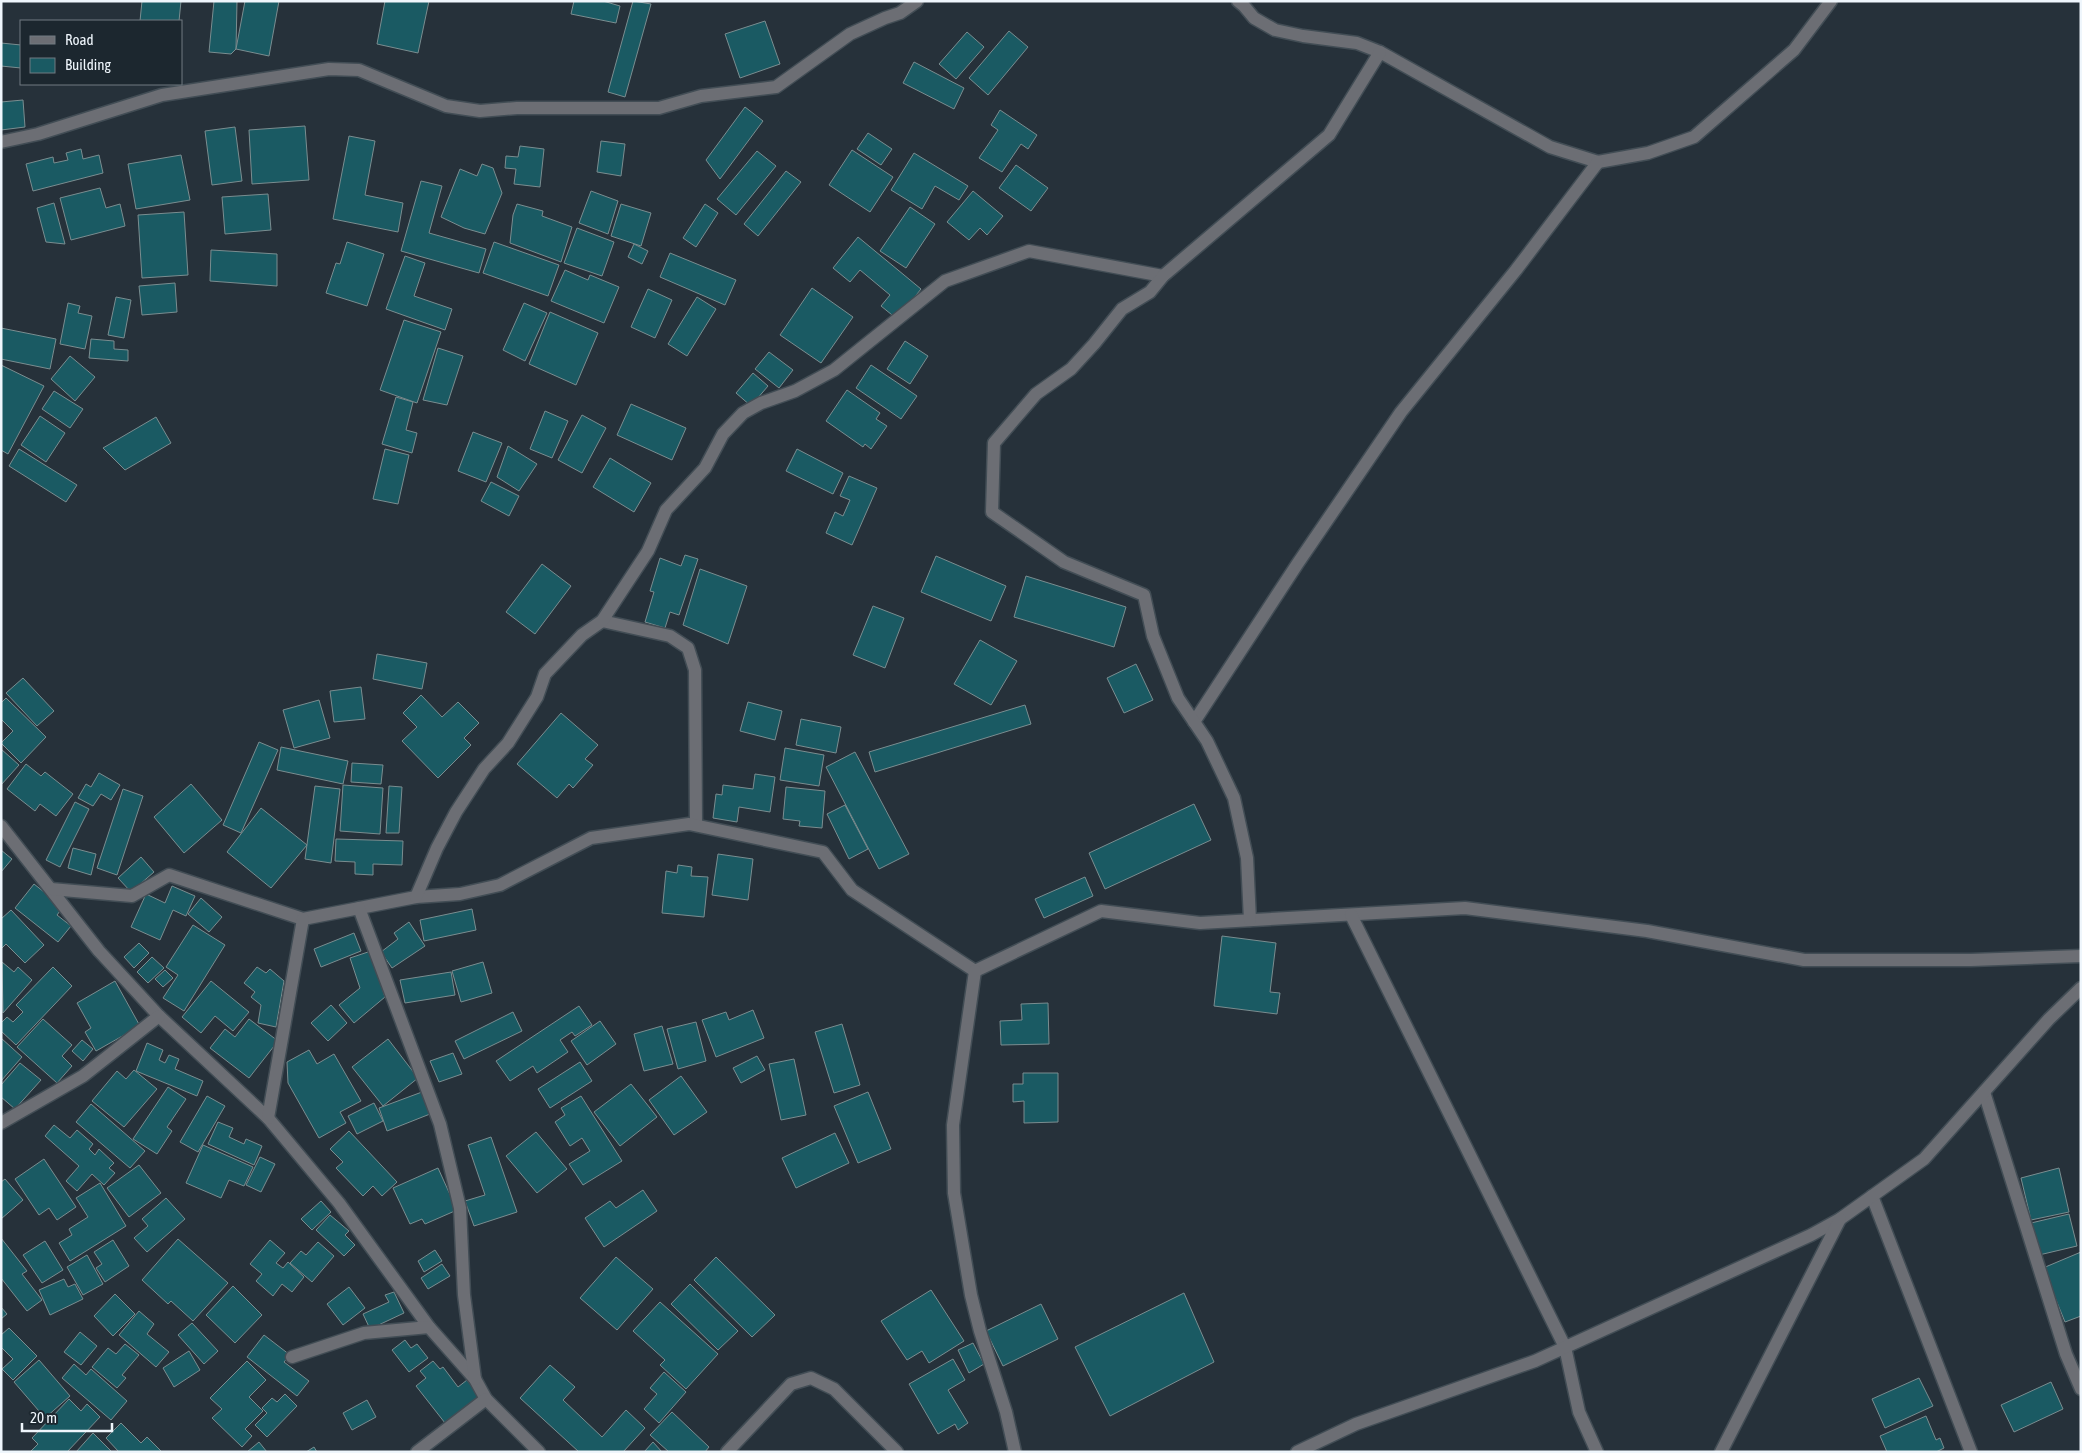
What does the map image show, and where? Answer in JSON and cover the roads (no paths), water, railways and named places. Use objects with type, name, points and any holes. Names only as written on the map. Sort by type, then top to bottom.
[{"type":"street","points":[[1,142],[38,134],[162,95],[329,69],[359,70],[446,106],[480,112],[517,108],[659,108],[701,96],[776,87],[850,34],[900,13],[917,1]]},
{"type":"street","points":[[1238,1],[1254,18],[1275,30],[1303,36],[1357,43],[1380,52],[1550,147],[1598,162],[1648,152],[1694,137],[1794,50],[1832,1]]},
{"type":"street","points":[[1250,920],[1247,858],[1234,798],[1207,741],[1178,698],[1153,636],[1144,595],[1064,562],[992,512],[994,443],[1036,394],[1071,369],[1122,309],[1150,292],[1164,276],[1329,135],[1380,52]]},
{"type":"street","points":[[1194,722],[1298,563],[1401,412],[1516,270],[1598,162]]},
{"type":"street","points":[[416,897],[437,848],[456,812],[484,769],[508,743],[537,697],[545,674],[582,635],[602,620],[648,552],[666,510],[705,468],[723,434],[743,413],[795,391],[834,370],[944,281],[1028,251],[1164,276]]},
{"type":"street","points":[[602,620],[670,636],[688,648],[695,670],[696,824]]},
{"type":"street","points":[[51,889],[132,896],[169,875],[303,919],[416,897],[460,894],[500,885],[591,838],[696,824],[823,852],[852,890],[975,972]]},
{"type":"street","points":[[1,826],[99,951],[159,1016],[268,1118],[339,1203],[429,1327],[475,1379],[486,1399],[539,1452]]},
{"type":"street","points":[[359,908],[440,1124],[460,1208],[464,1295],[475,1379]]},
{"type":"street","points":[[975,972],[1100,911],[1200,923],[1465,908],[1647,931],[1804,960],[1971,960],[2081,956]]},
{"type":"street","points":[[1351,915],[1565,1347],[1579,1412],[1597,1452]]},
{"type":"street","points":[[268,1118],[303,919]]},
{"type":"street","points":[[975,972],[953,1125],[954,1192],[978,1322],[1006,1412],[1016,1452]]},
{"type":"street","points":[[1297,1452],[1356,1424],[1535,1361],[1811,1235],[1840,1219],[1924,1159],[2049,1019],[2081,988]]},
{"type":"street","points":[[1,1123],[83,1076],[159,1016]]},
{"type":"street","points":[[1984,1092],[2066,1354],[2081,1389]]},
{"type":"street","points":[[1872,1196],[1971,1452]]},
{"type":"street","points":[[1721,1452],[1840,1219]]},
{"type":"street","points":[[292,1357],[364,1333],[429,1327]]},
{"type":"street","points":[[727,1452],[791,1384],[810,1378],[834,1388],[897,1452]]},
{"type":"street","points":[[417,1452],[486,1399]]}]
